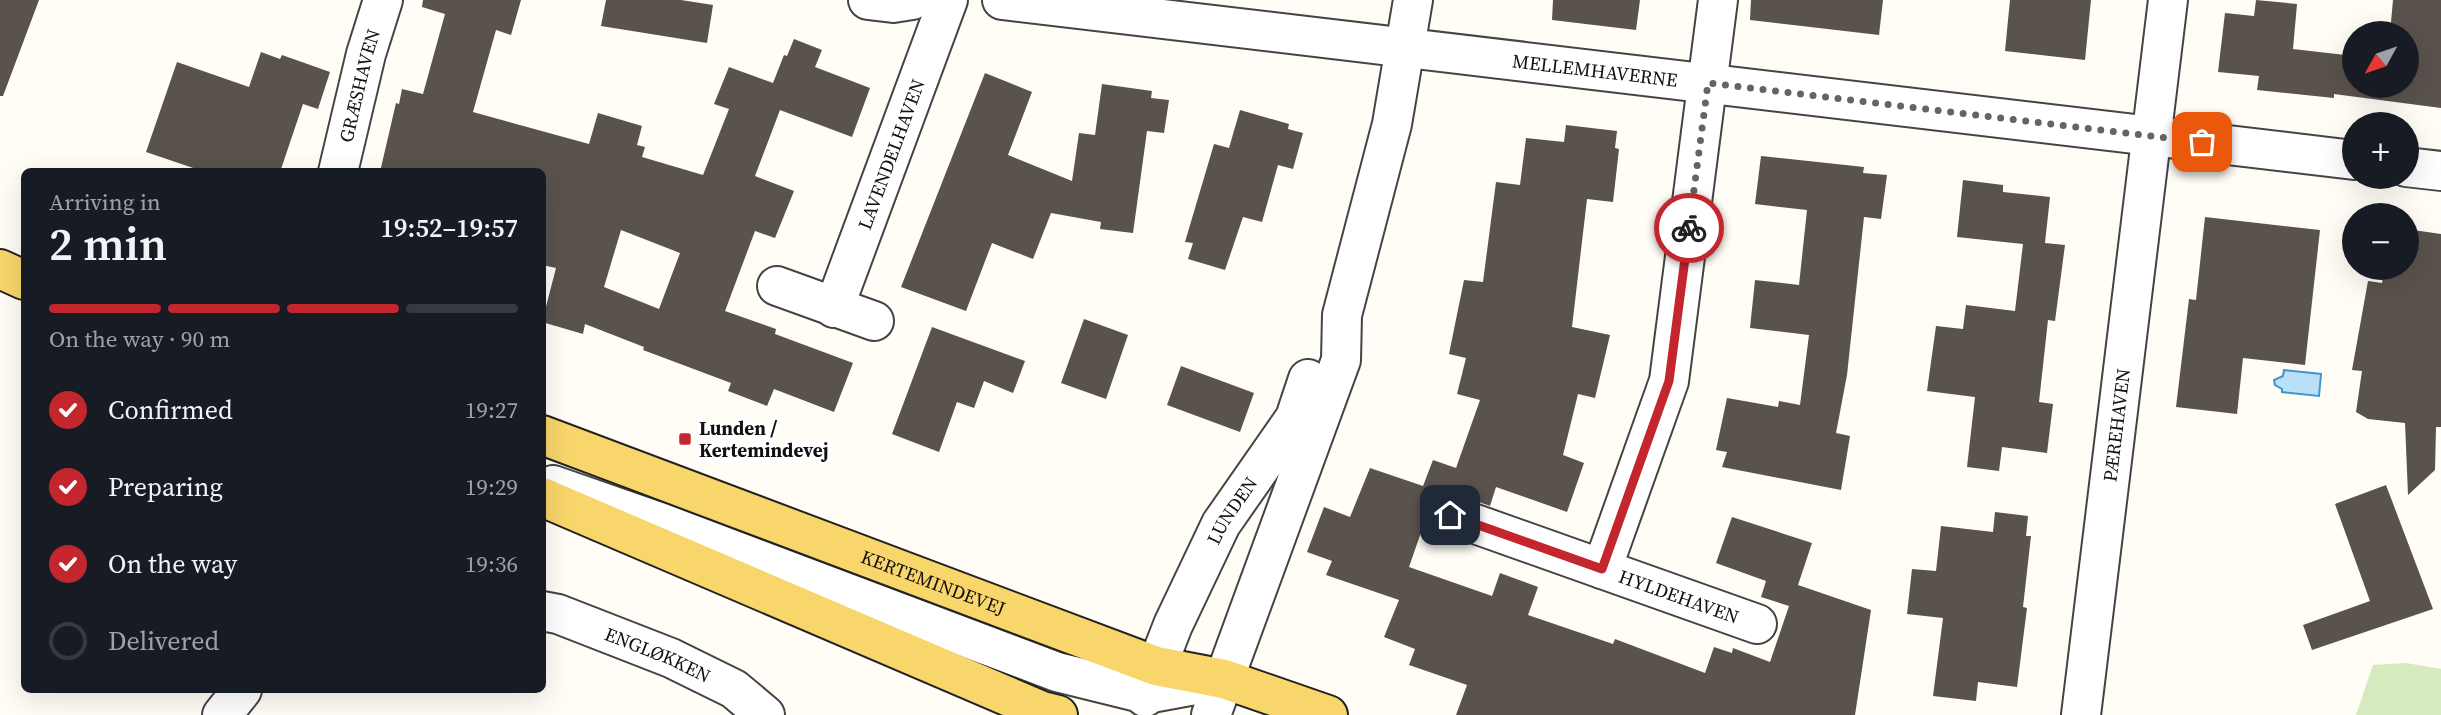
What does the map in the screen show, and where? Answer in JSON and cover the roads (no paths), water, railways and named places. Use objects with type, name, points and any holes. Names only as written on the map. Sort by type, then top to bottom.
[{"type":"main road","points":[[0,247],[21,254]]},
{"type":"main road","points":[[0,269],[21,279]]},
{"type":"main road","name":"KERTEMINDEVEJ","points":[[546,437],[1147,691],[1224,680],[1328,715]]},
{"type":"main road","points":[[546,500],[1058,715]]},
{"type":"street","name":"GRÆSHAVEN","points":[[339,168],[366,54],[383,0]]},
{"type":"street","points":[[868,0],[893,3],[912,0]]},
{"type":"street","name":"LAVENDELHAVEN","points":[[834,308],[948,0]]},
{"type":"street","name":"MELLEMHAVERNE","points":[[1002,0],[1112,6],[1407,47],[2342,159]]},
{"type":"street","name":"LUNDEN","points":[[1211,715],[1341,360],[1342,315],[1392,124],[1413,0]]},
{"type":"street","name":"HYLDEHAVEN","points":[[1602,569],[1669,381],[1718,0]]},
{"type":"street","name":"PÆREHAVEN","points":[[2081,715],[2168,0]]},
{"type":"street","points":[[2419,168],[2441,171]]},
{"type":"street","points":[[777,286],[874,321]]},
{"type":"street","name":"LUNDEN","points":[[1147,691],[1221,524],[1294,418],[1318,353],[1342,315]]},
{"type":"street","points":[[546,482],[663,523],[1057,672],[1147,691]]},
{"type":"street","name":"HYLDEHAVEN","points":[[1450,515],[1757,624]]},
{"type":"street","name":"ENGLØKKEN","points":[[546,612],[671,658],[734,689],[765,715]]},
{"type":"street","points":[[222,715],[240,693]]},
{"type":"water","points":[[2284,370],[2321,374],[2319,396],[2282,392],[2274,380],[2283,376]]},
{"type":"place","name":"Lunden / Kertemindevej","points":[[685,439]]}]
